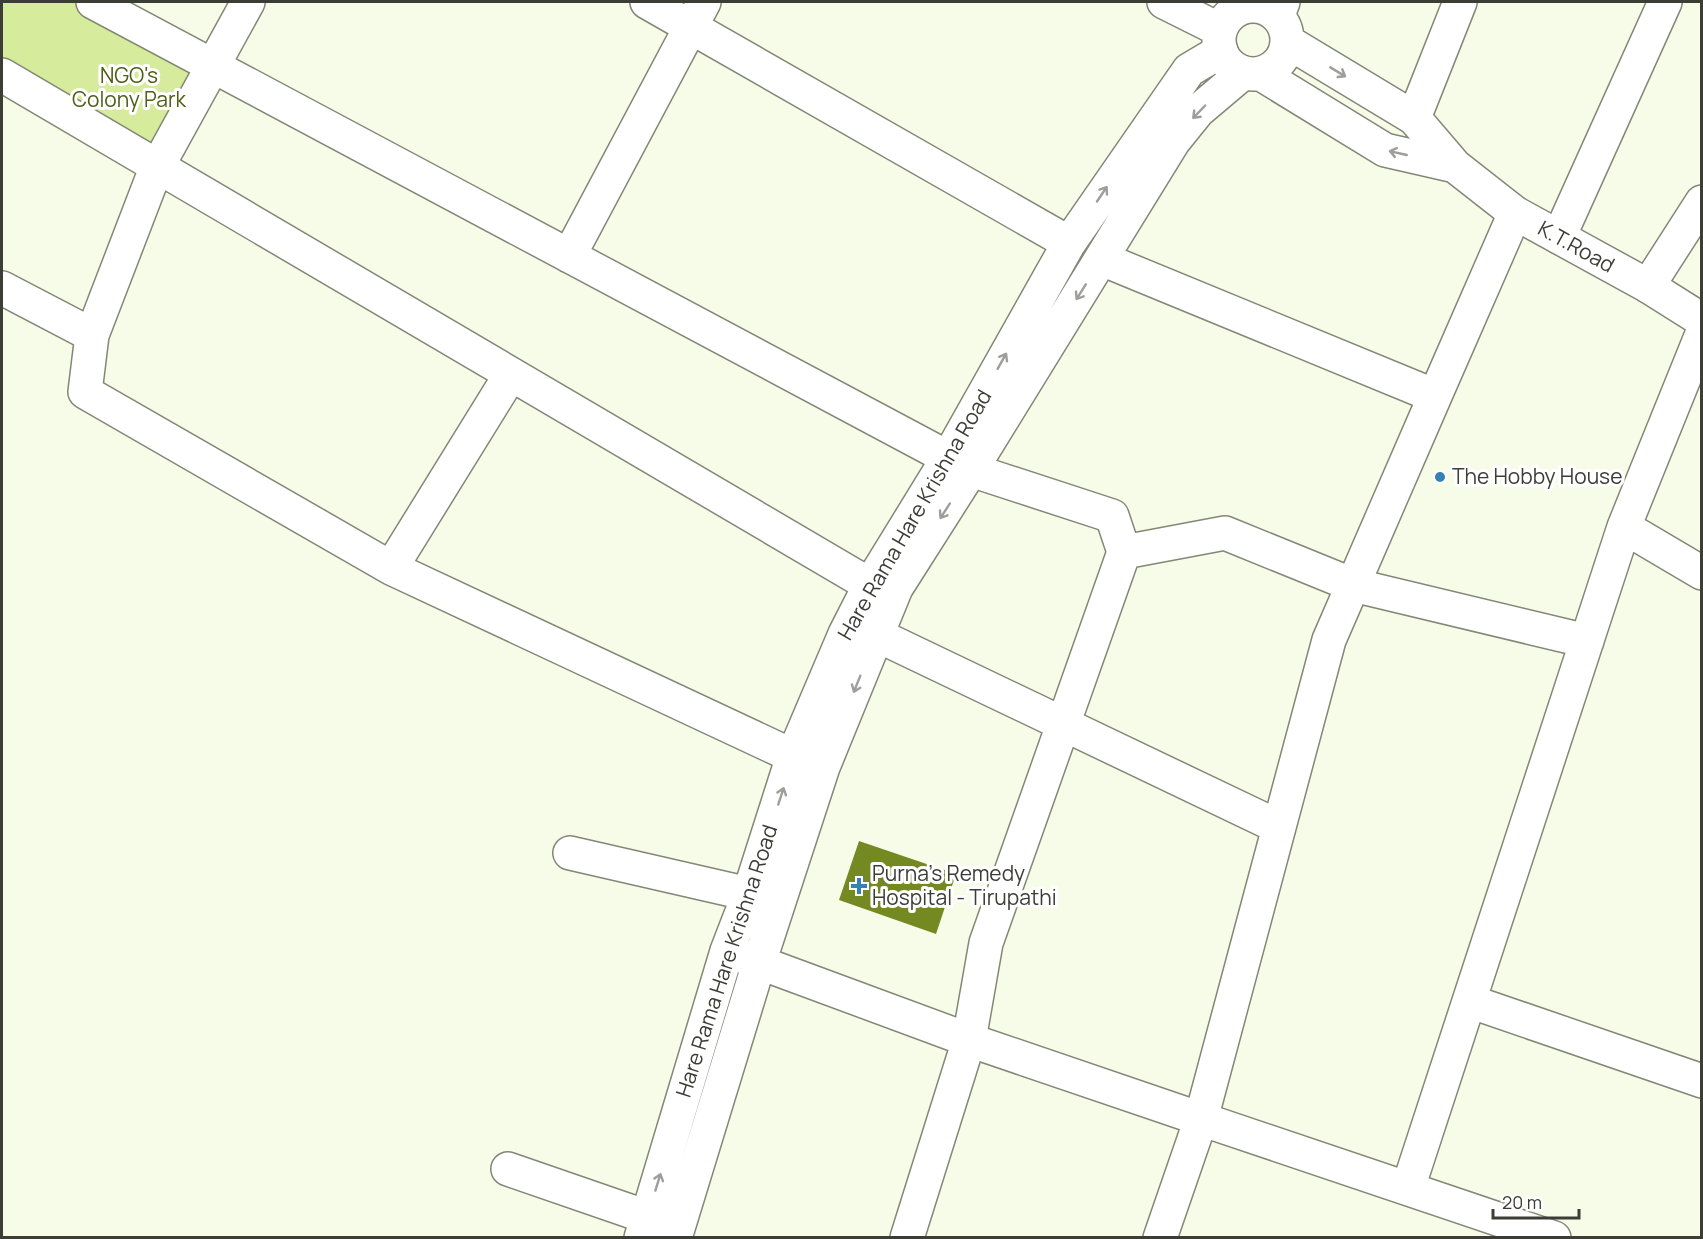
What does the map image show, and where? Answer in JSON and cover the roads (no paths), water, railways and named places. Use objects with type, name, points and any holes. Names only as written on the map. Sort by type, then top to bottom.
[{"type":"street","points":[[93,2],[960,464],[1112,516],[1124,552],[986,943],[969,1040],[907,1238]]},
{"type":"street","points":[[248,2],[157,166],[92,335],[85,392],[391,568],[808,762]]},
{"type":"street","points":[[647,2],[697,14],[1069,243]]},
{"type":"street","name":"K.T.Road","points":[[1164,2],[1236,57],[1385,150],[1455,166]]},
{"type":"street","points":[[1414,118],[1460,2]]},
{"type":"street","points":[[1559,237],[1665,2]]},
{"type":"street","points":[[1241,4],[1229,15],[1236,57],[1280,62],[1283,19]]},
{"type":"street","name":"K.T.Road","points":[[1241,4],[1262,6],[1283,19],[1414,118],[1455,166],[1515,213],[1648,286],[1701,320]]},
{"type":"street","points":[[569,256],[697,14]]},
{"type":"street","name":"Hare Rama Hare Krishna Road","points":[[644,1227],[727,951],[748,894],[808,762],[877,635],[896,588],[1069,243],[1189,70],[1236,57]]},
{"type":"street","name":"Hare Rama Hare Krishna Road","points":[[675,1238],[759,963],[808,762],[845,634],[870,585],[960,464],[1102,259],[1173,142],[1236,57]]},
{"type":"street","points":[[2,75],[870,585]]},
{"type":"street","points":[[1648,286],[1701,202]]},
{"type":"street","points":[[1160,1238],[1201,1119],[1329,640],[1515,213]]},
{"type":"street","points":[[1102,259],[1435,396]]},
{"type":"street","points":[[2,288],[92,335]]},
{"type":"street","points":[[1408,1188],[1624,527],[1701,334]]},
{"type":"street","points":[[391,568],[511,374]]},
{"type":"street","points":[[1624,527],[1701,573]]},
{"type":"street","points":[[1124,552],[1225,533],[1353,585],[1587,641]]},
{"type":"street","points":[[877,635],[1279,827]]},
{"type":"street","points":[[570,853],[748,894]]},
{"type":"street","points":[[727,951],[969,1040],[1554,1238]]},
{"type":"street","points":[[1469,1000],[1701,1081]]},
{"type":"street","points":[[508,1169],[644,1227]]},
{"type":"place","name":"The Hobby House","points":[[1440,477]]},
{"type":"place","name":"Purna's Remedy Hospital - Tirupathi","points":[[859,886]]},
{"type":"park label","name":"NGO's Colony Park","points":[[129,88]]}]
